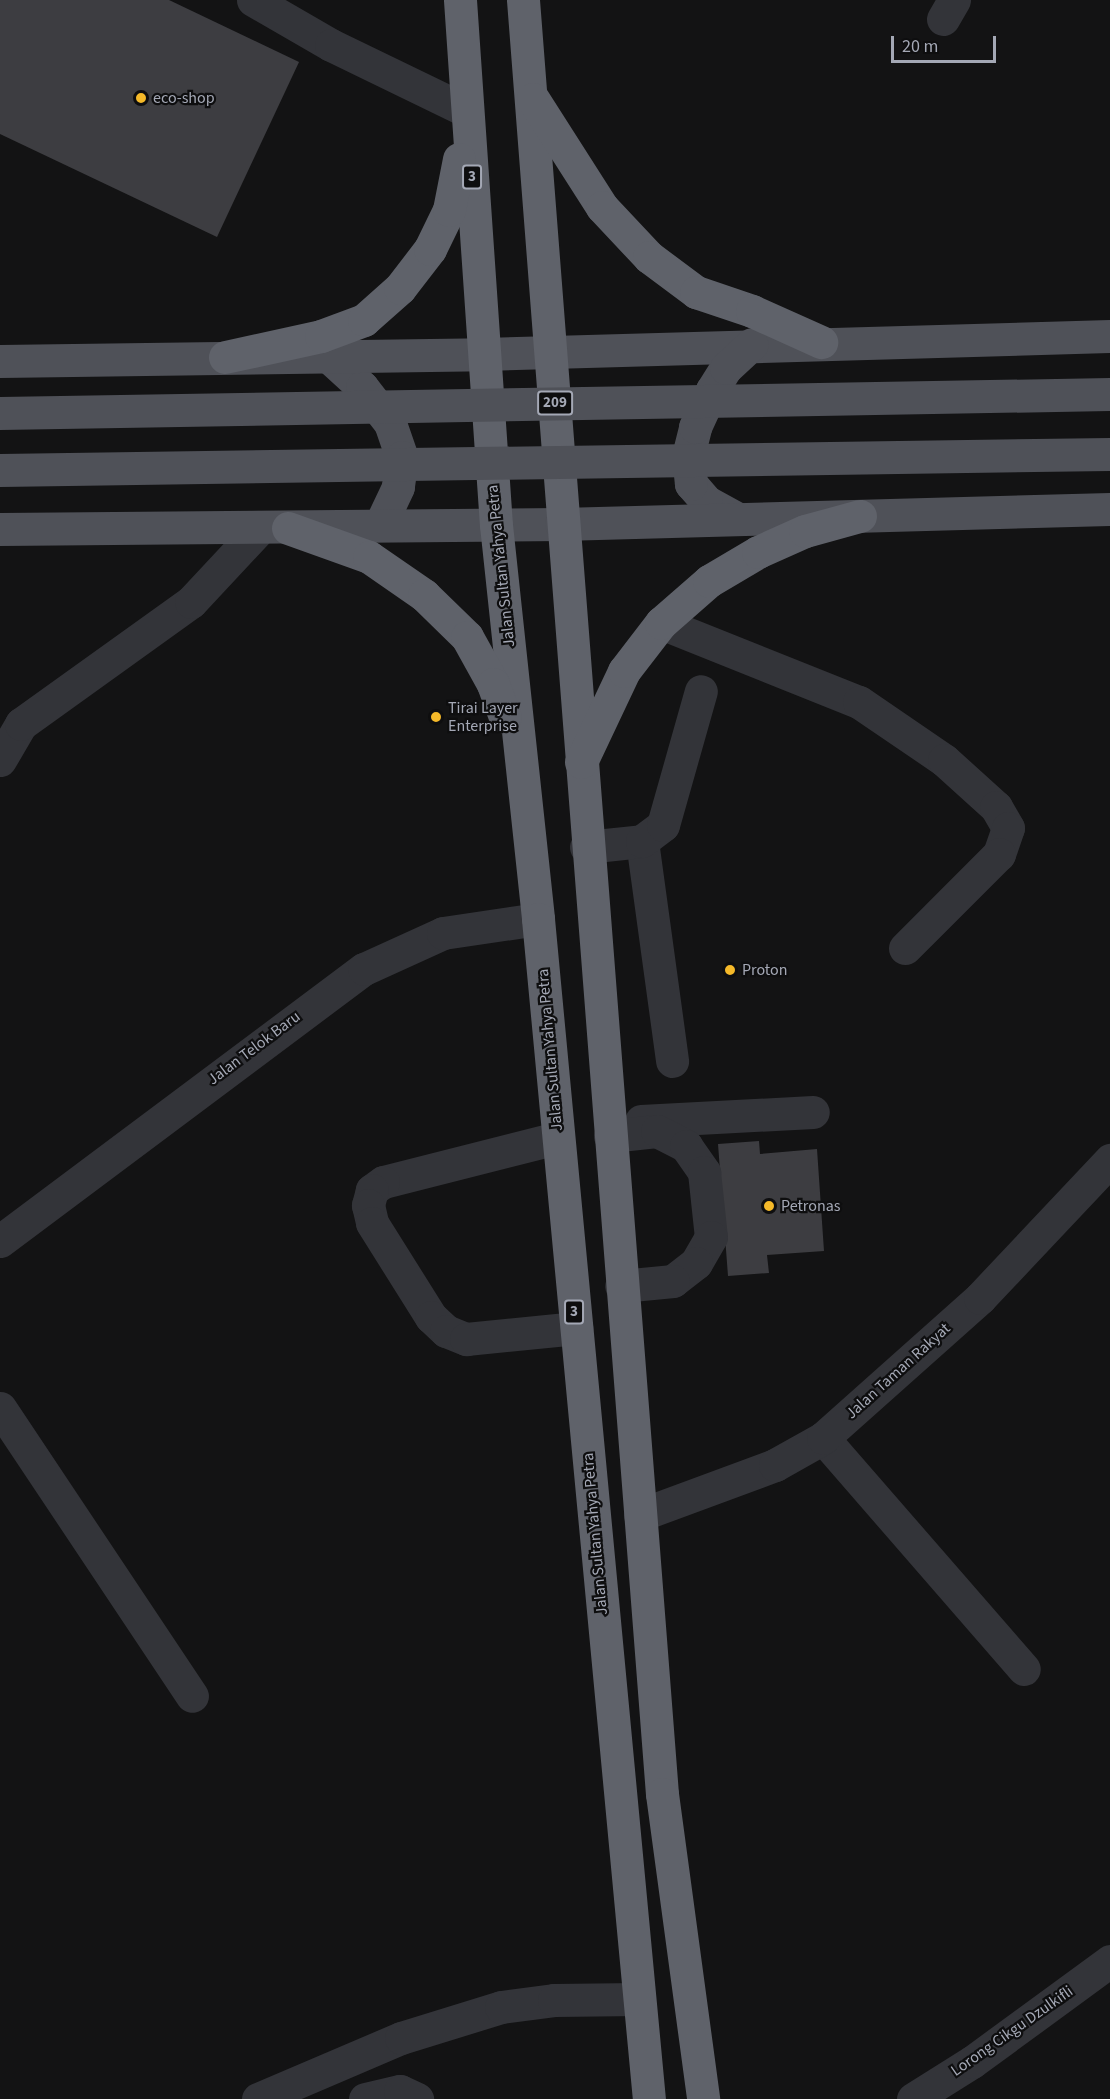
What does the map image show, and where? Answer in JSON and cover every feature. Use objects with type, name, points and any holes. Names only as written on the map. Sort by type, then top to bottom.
[{"type":"highway","name":"Jalan Sultan Yahya Petra","points":[[460,0],[496,525],[538,919],[648,2099]]},
{"type":"highway","points":[[523,0],[551,351],[561,524],[586,847],[662,1794],[703,2099]]},
{"type":"highway","points":[[530,95],[602,207],[649,257],[696,292],[752,311],[821,342]]},
{"type":"highway","points":[[225,357],[321,336],[364,320],[400,288],[430,249],[449,210],[467,111]]},
{"type":"highway","points":[[580,766],[624,671],[661,623],[709,581],[758,552],[805,531],[860,516]]},
{"type":"highway","points":[[274,528],[369,557],[424,595],[467,637],[493,684],[521,761]]},
{"type":"main road","points":[[0,361],[483,354],[821,342],[1110,336]]},
{"type":"main road","points":[[738,519],[706,501],[691,484],[688,456],[695,427],[712,390],[726,368],[752,344]]},
{"type":"main road","points":[[328,356],[362,387],[390,423],[402,457],[398,487],[380,525]]},
{"type":"main road","name":"209","points":[[0,413],[1110,394]]},
{"type":"main road","points":[[0,470],[1110,454]]},
{"type":"main road","points":[[0,529],[561,524],[1110,509]]},
{"type":"street","points":[[253,0],[331,45],[467,111]]},
{"type":"street","points":[[0,760],[21,724],[191,602],[274,528]]},
{"type":"street","points":[[661,623],[859,702],[944,760],[996,807],[1008,828],[999,854],[905,948]]},
{"type":"street","points":[[586,847],[642,842],[663,825],[701,691]]},
{"type":"street","points":[[642,842],[672,1061]]},
{"type":"street","name":"Jalan Telok Baru","points":[[0,1241],[364,969],[444,933],[538,919]]},
{"type":"street","points":[[609,1129],[813,1112]]},
{"type":"street","points":[[609,1129],[657,1131],[686,1146],[704,1172],[711,1238],[696,1263],[673,1281],[621,1286]]},
{"type":"street","points":[[557,1138],[383,1182],[372,1190],[368,1205],[372,1223],[431,1317],[446,1331],[466,1339],[576,1328]]},
{"type":"street","name":"Jalan Taman Rakyat","points":[[639,1515],[775,1465],[823,1438],[980,1298],[1110,1160]]},
{"type":"street","points":[[0,1408],[192,1696]]},
{"type":"street","points":[[823,1438],[1024,1669]]},
{"type":"street","name":"Lorong Cikgu Dzulkifli","points":[[913,2099],[949,2089],[1110,1961]]},
{"type":"street","points":[[258,2099],[401,2038],[501,2007],[554,2000],[639,1999]]},
{"type":"street","points":[[365,2099],[400,2091],[417,2099]]},
{"type":"building","name":"eco-shop","points":[[0,0],[169,0],[299,62],[217,237],[0,134]]},
{"type":"building","points":[[759,1141],[760,1154],[817,1149],[824,1251],[767,1255],[769,1273],[728,1276],[718,1144]]},
{"type":"place","name":"eco-shop","points":[[141,98]]},
{"type":"place","name":"Tirai Layer Enterprise","points":[[436,717]]},
{"type":"place","name":"Proton","points":[[730,970]]},
{"type":"place","name":"Petronas","points":[[769,1206]]}]
